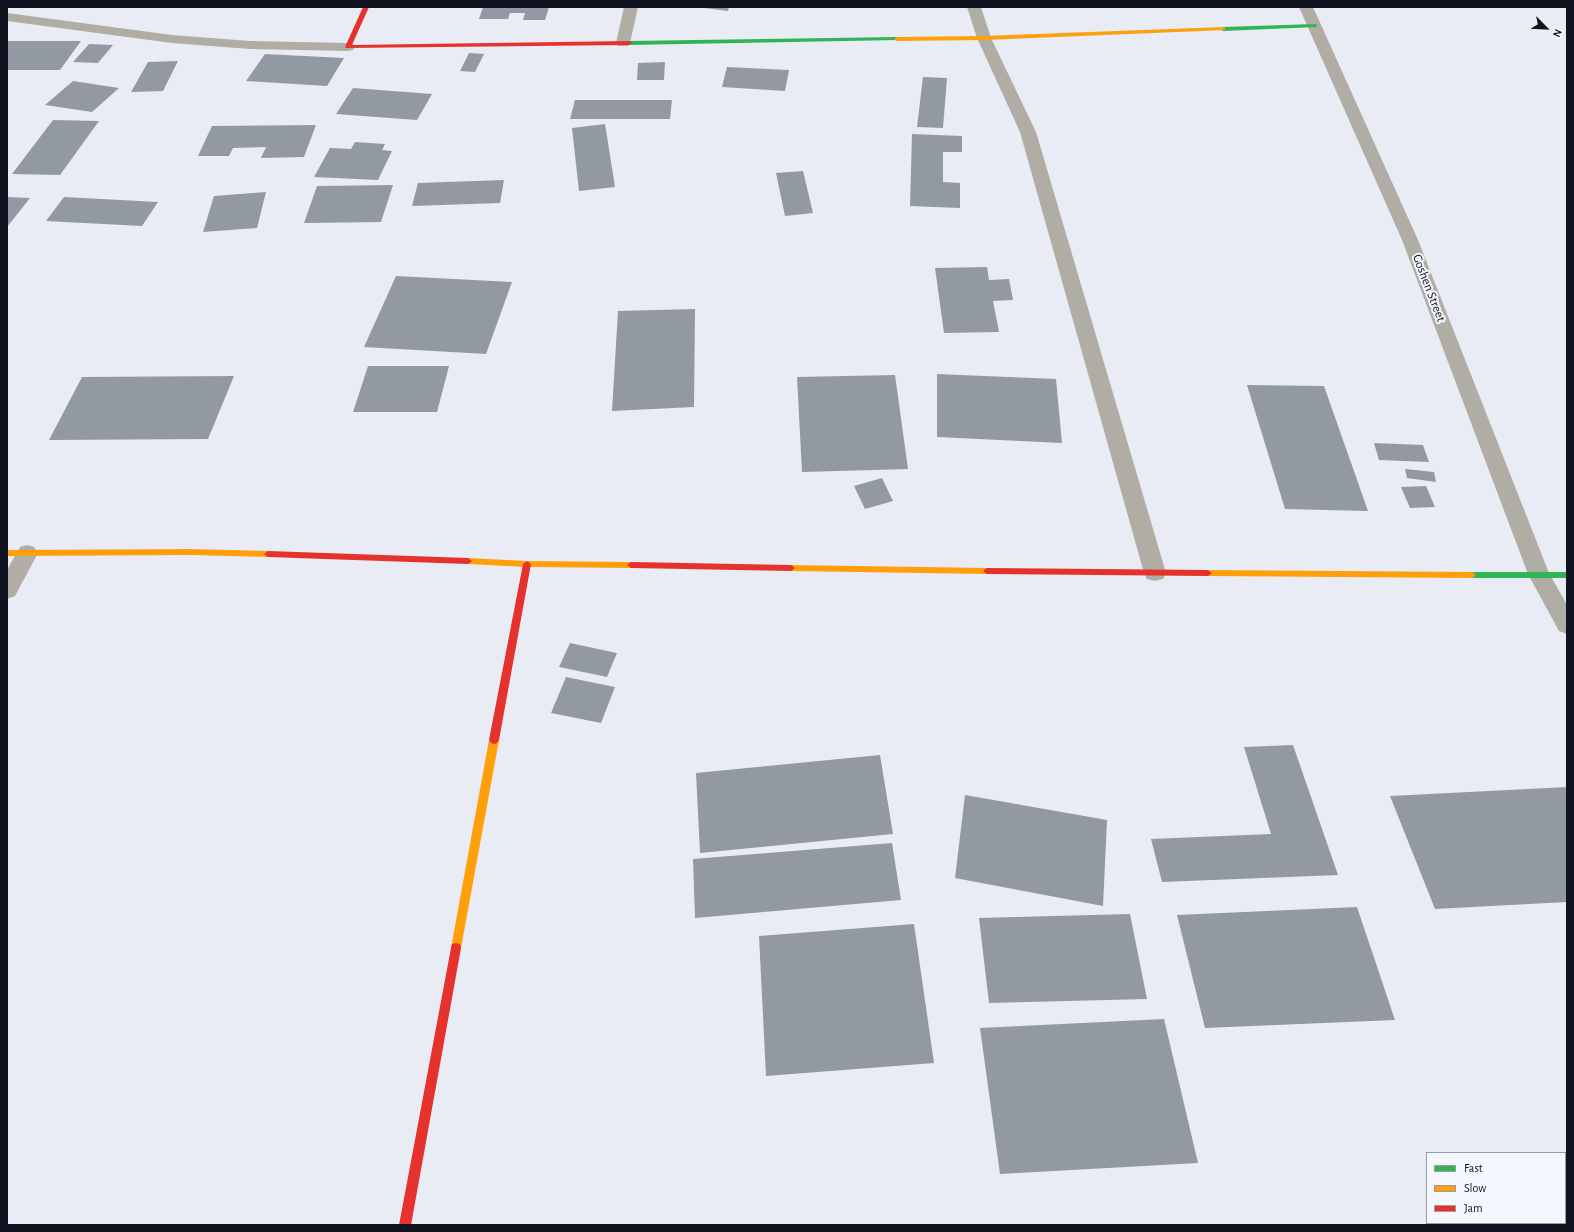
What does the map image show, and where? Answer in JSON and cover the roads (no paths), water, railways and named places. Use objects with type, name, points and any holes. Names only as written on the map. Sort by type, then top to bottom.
[{"type":"street","points":[[348,47],[366,7]]},
{"type":"street","points":[[623,43],[631,7]]},
{"type":"street","points":[[974,7],[984,38],[1028,132],[1155,573]]},
{"type":"street","name":"Goshen Street","points":[[1306,7],[1410,240],[1539,574],[1567,625]]},
{"type":"street","points":[[7,17],[172,39],[250,45],[348,47],[984,38],[1315,26]]},
{"type":"street","points":[[7,590],[17,553],[192,552],[411,558],[527,564],[1155,573],[1567,575]]},
{"type":"street","points":[[405,1225],[527,564]]}]
